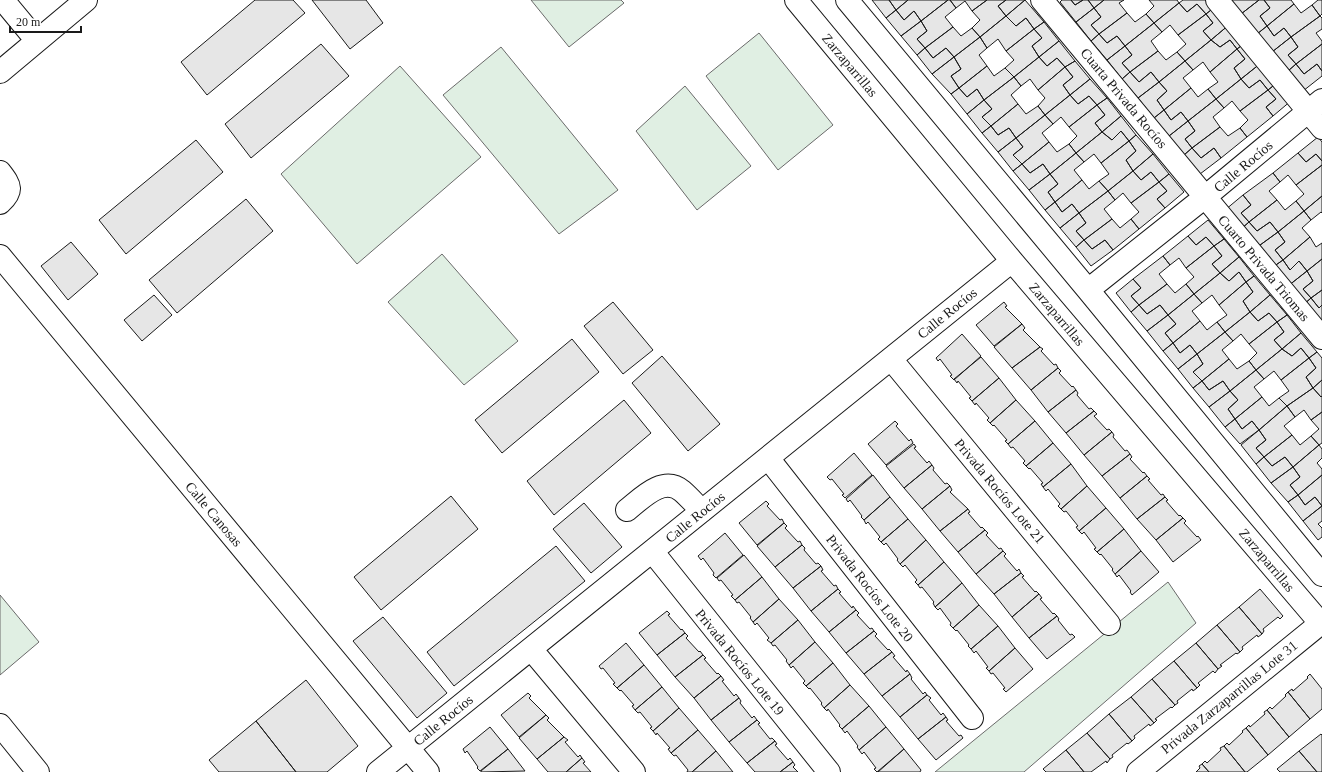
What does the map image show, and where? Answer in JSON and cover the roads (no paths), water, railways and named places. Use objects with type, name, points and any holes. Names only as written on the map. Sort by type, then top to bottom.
[{"type":"street","points":[[3,0],[37,42]]},
{"type":"street","points":[[0,72],[86,0]]},
{"type":"street","name":"Zarzaparrillas","points":[[796,0],[1012,262],[1321,624]]},
{"type":"street","points":[[847,0],[1088,290],[1322,576]]},
{"type":"street","name":"Cuarta Privada Rocíos","points":[[1042,0],[1205,197]]},
{"type":"street","points":[[1218,0],[1315,106],[1322,128]]},
{"type":"street","name":"Calle Rocíos","points":[[1088,290],[1205,197],[1315,106]]},
{"type":"street","points":[[0,172],[8,181],[10,188],[8,195],[0,204]]},
{"type":"street","name":"Cuarto Privada Triomas","points":[[1205,197],[1322,338]]},
{"type":"street","name":"Calle Canosas","points":[[0,256],[428,772]]},
{"type":"street","name":"Calle Rocíos","points":[[378,772],[1012,262]]},
{"type":"street","name":"Privada Rocíos Lote 21","points":[[891,359],[1110,624]]},
{"type":"street","name":"Privada Rocíos Lote 20","points":[[768,458],[972,718]]},
{"type":"street","points":[[627,510],[654,489],[668,485],[681,489],[702,511]]},
{"type":"street","name":"Privada Rocíos Lote 19","points":[[652,551],[829,772]]},
{"type":"street","name":"Privada Zarzaparrillas Lote 31","points":[[1138,772],[1321,624]]},
{"type":"street","points":[[531,649],[634,772]]},
{"type":"street","points":[[0,725],[38,772]]}]
